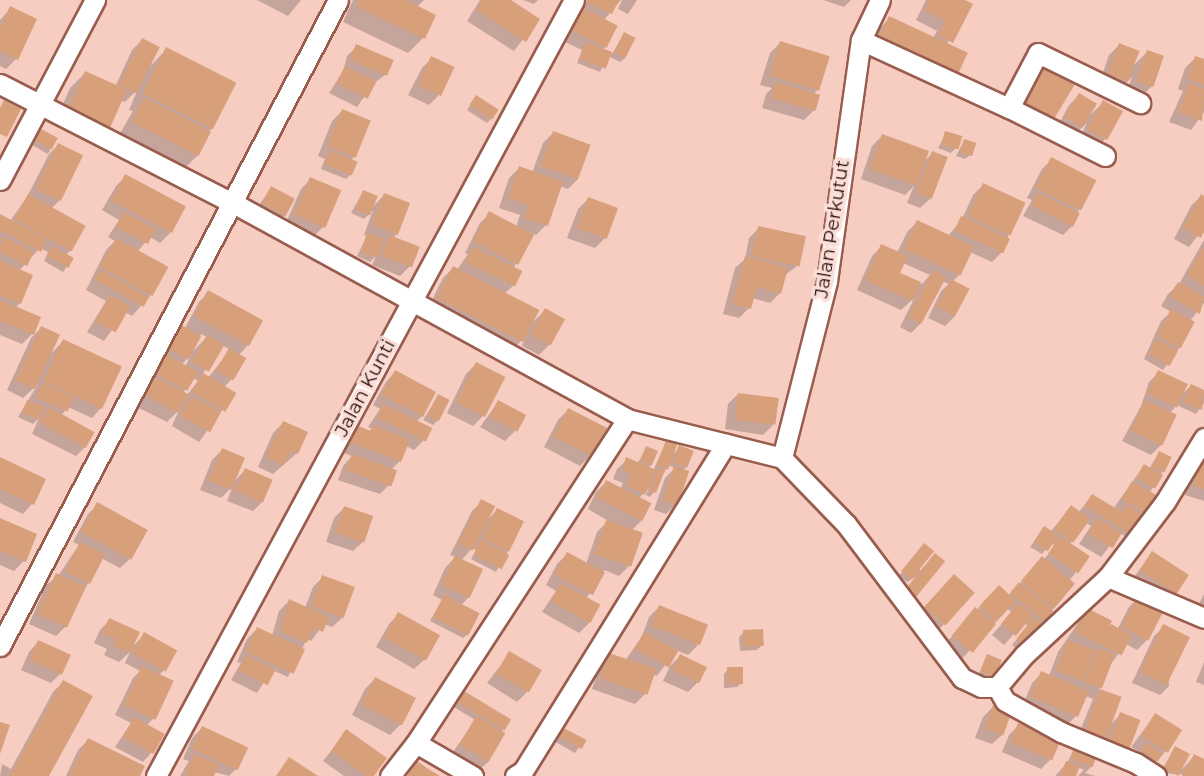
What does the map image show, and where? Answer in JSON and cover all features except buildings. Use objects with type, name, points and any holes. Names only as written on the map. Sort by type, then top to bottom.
[{"type":"street","points":[[0,180],[95,0]]},
{"type":"street","points":[[0,646],[338,0]]},
{"type":"street","name":"Jalan Kunti","points":[[156,776],[574,0]]},
{"type":"street","name":"Jalan Perkutut","points":[[782,458],[827,281],[861,40],[880,0]]},
{"type":"street","points":[[861,40],[1009,108],[1105,156]]},
{"type":"street","points":[[1009,108],[1038,53],[1140,103]]},
{"type":"street","points":[[0,84],[233,204],[627,419],[782,458],[846,524],[962,677],[981,687],[997,687],[1024,655],[1108,577],[1165,502],[1204,438]]},
{"type":"street","points":[[390,776],[416,743],[627,419]]},
{"type":"street","points":[[515,776],[523,771],[726,444]]},
{"type":"street","points":[[1108,577],[1204,618]]},
{"type":"street","points":[[997,687],[1005,701],[1061,732],[1136,763],[1156,776]]},
{"type":"street","points":[[416,743],[472,776]]}]
